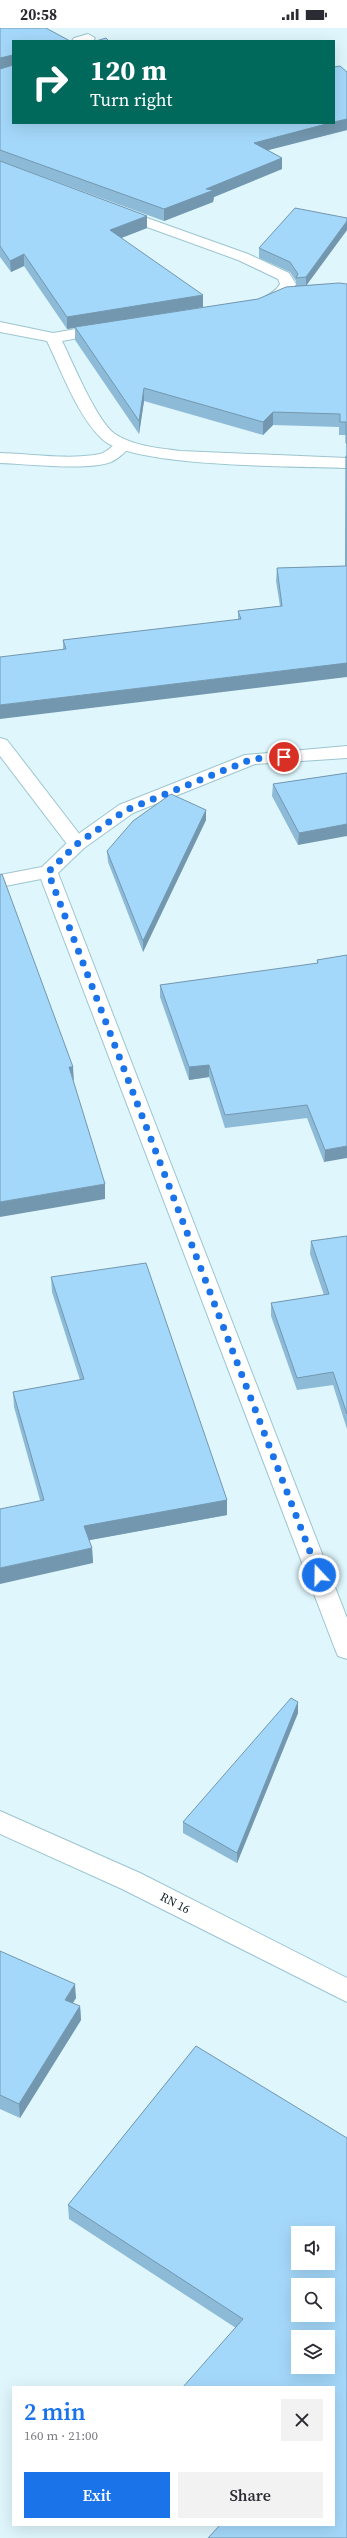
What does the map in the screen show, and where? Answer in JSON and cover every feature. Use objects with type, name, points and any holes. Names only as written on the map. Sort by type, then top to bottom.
[{"type":"street","points":[[108,207],[242,257],[284,276],[288,284],[282,294],[273,301],[251,307]]},
{"type":"street","points":[[282,294],[304,292]]},
{"type":"street","points":[[0,327],[52,338],[118,326]]},
{"type":"street","points":[[52,338],[96,424],[109,437],[124,444],[151,452],[180,456],[347,463]]},
{"type":"street","points":[[0,458],[72,460],[107,458],[124,444]]},
{"type":"street","points":[[0,744],[77,844]]},
{"type":"street","points":[[0,881],[48,872],[77,844],[126,810],[252,759],[347,752]]},
{"type":"street","points":[[48,872],[347,1649]]},
{"type":"street","name":"RN 16","points":[[0,1822],[131,1881],[347,1990]]},
{"type":"building","points":[[0,28],[46,28],[68,40],[12,40],[12,55],[0,58]]},
{"type":"building","points":[[12,65],[12,124],[326,124],[254,143],[282,158],[206,189],[214,190],[164,209],[0,150],[0,69]]},
{"type":"building","points":[[340,66],[347,72],[347,119],[335,122],[335,67]]},
{"type":"building","points":[[0,161],[147,216],[110,230],[203,295],[67,317],[24,254],[10,261],[0,246]]},
{"type":"building","points":[[295,208],[347,218],[347,221],[306,277],[296,278],[298,274],[290,262],[259,248]]},
{"type":"building","points":[[339,283],[347,284],[347,444],[346,422],[340,422],[340,414],[273,412],[263,422],[144,388],[139,421],[75,327],[258,299],[286,287]]},
{"type":"building","points":[[346,456],[347,663],[0,705],[0,657],[66,649],[63,640],[241,619],[238,611],[282,606],[277,568],[346,566]]},
{"type":"building","points":[[347,773],[347,824],[299,833],[273,784]]},
{"type":"building","points":[[171,794],[206,810],[143,941],[107,851],[133,821]]},
{"type":"building","points":[[2,874],[73,1067],[69,1067],[105,1184],[0,1202],[0,875]]},
{"type":"building","points":[[347,955],[347,1146],[325,1150],[307,1105],[225,1115],[209,1065],[189,1067],[160,985],[318,963],[317,960]]},
{"type":"building","points":[[347,1236],[347,1414],[333,1372],[297,1378],[271,1303],[329,1294],[311,1241]]},
{"type":"building","points":[[146,1263],[227,1500],[84,1526],[92,1548],[0,1568],[0,1509],[44,1500],[13,1392],[84,1379],[51,1277]]},
{"type":"building","points":[[291,1698],[298,1702],[237,1853],[183,1822]]},
{"type":"building","points":[[0,1951],[75,1984],[65,2000],[80,2006],[19,2104],[0,2095]]},
{"type":"building","points":[[196,2046],[347,2138],[347,2538],[208,2538],[219,2526],[335,2526],[335,2386],[184,2386],[243,2319],[68,2205]]},
{"type":"route","points":[[284,757],[252,759],[126,810],[77,844],[48,872],[319,1575]]}]
